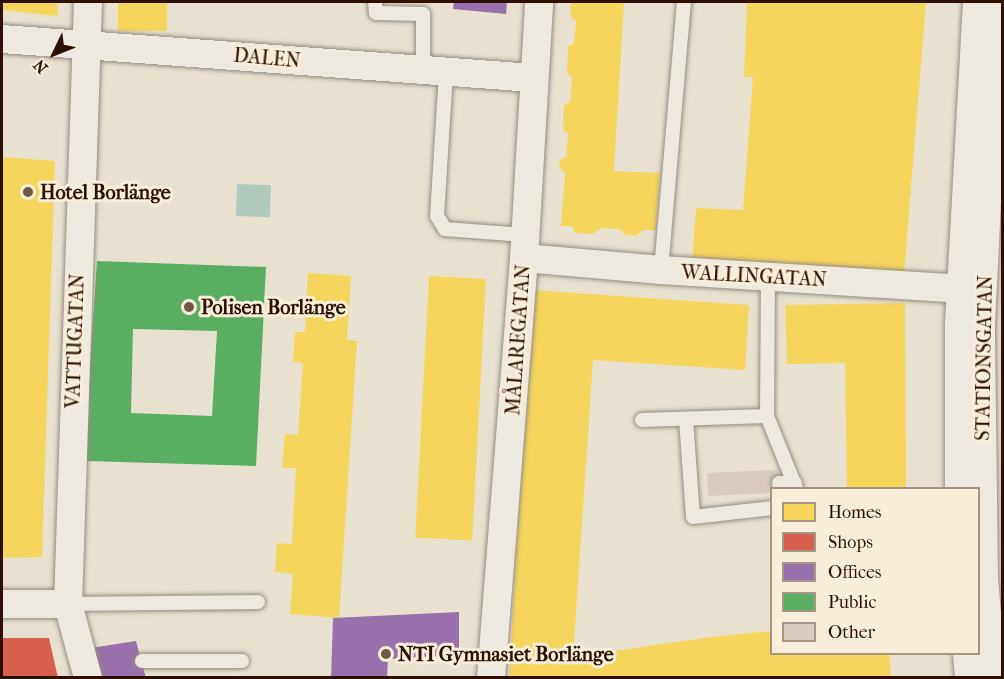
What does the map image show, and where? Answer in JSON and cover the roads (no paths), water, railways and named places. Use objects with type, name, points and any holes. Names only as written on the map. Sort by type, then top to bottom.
[{"type":"street","name":"VATTUGATAN","points":[[88,2],[68,604],[89,668]]},
{"type":"street","name":"MÅLAREGATAN","points":[[491,678],[524,247],[539,2]]},
{"type":"street","name":"STATIONSGATAN","points":[[976,2],[984,579],[993,678]]},
{"type":"street","name":"STATIONSGATAN","points":[[959,487],[958,324],[979,274],[997,2]]},
{"type":"street","name":"DALEN","points":[[2,39],[533,78]]},
{"type":"street","name":"WALLINGATAN","points":[[524,247],[661,270],[768,277],[979,274]]},
{"type":"street","points":[[2,604],[68,604]]},
{"type":"street","points":[[967,655],[969,678]]},
{"type":"lane","points":[[375,2],[376,14],[423,14],[434,72],[437,216],[445,229],[524,247]]},
{"type":"lane","points":[[661,270],[684,2]]},
{"type":"lane","points":[[768,277],[767,416],[795,486]]},
{"type":"lane","points":[[642,420],[767,416]]},
{"type":"lane","points":[[686,419],[693,517],[770,508]]},
{"type":"lane","points":[[779,483],[795,486]]},
{"type":"lane","points":[[68,604],[258,602]]},
{"type":"lane","points":[[142,661],[242,661]]},
{"type":"place","name":"Hotel Borlänge","points":[[28,192]]},
{"type":"place","name":"Polisen Borlänge","points":[[189,307]]},
{"type":"place","name":"NTI Gymnasiet Borlänge","points":[[386,654]]}]
